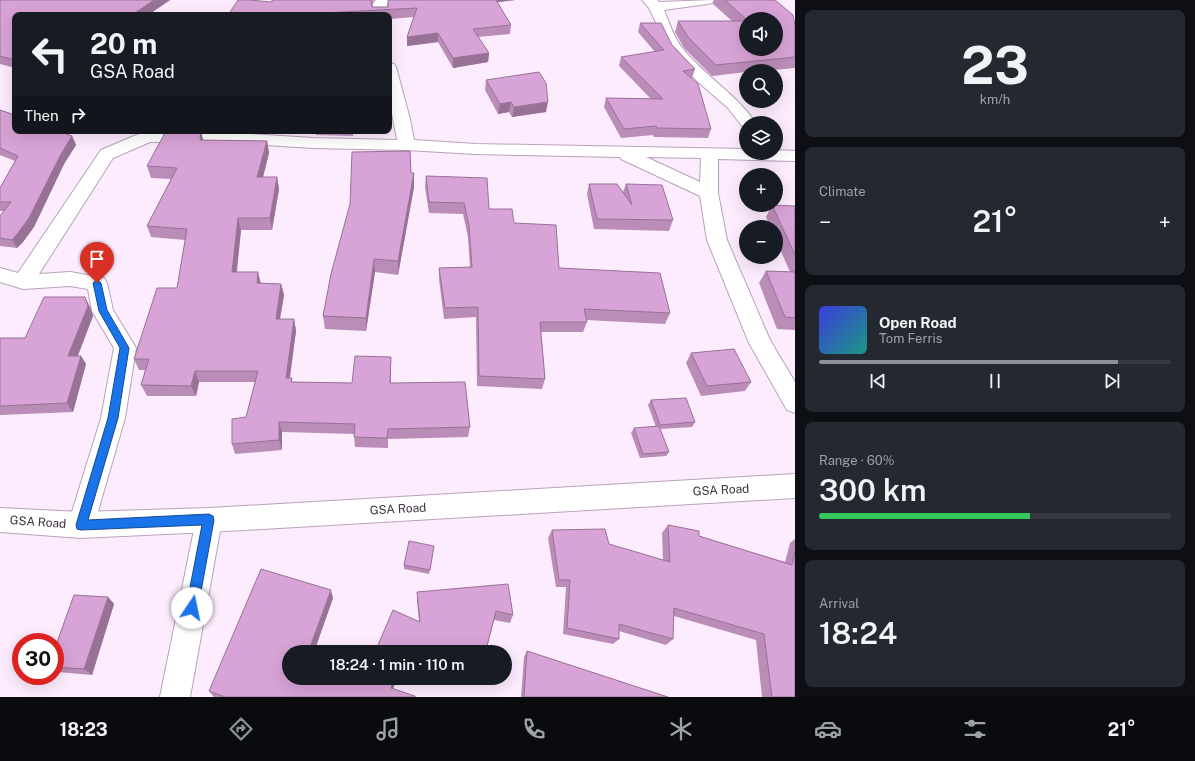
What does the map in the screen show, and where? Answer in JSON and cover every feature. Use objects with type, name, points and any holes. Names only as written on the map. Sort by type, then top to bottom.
[{"type":"street","points":[[380,12],[380,4],[383,0]]},
{"type":"street","points":[[652,3],[672,6],[708,0]]},
{"type":"street","points":[[652,3],[675,49],[702,78],[734,105],[743,116]]},
{"type":"street","points":[[392,79],[402,119],[406,145]]},
{"type":"street","points":[[23,282],[107,154],[147,137],[206,136],[313,143],[406,145],[468,149],[739,153]]},
{"type":"street","points":[[620,152],[709,193]]},
{"type":"street","points":[[710,153],[709,193],[717,240],[760,342],[795,403]]},
{"type":"street","points":[[783,155],[795,156]]},
{"type":"street","points":[[0,275],[23,282],[70,279],[97,283],[103,311],[125,348],[113,418],[81,525]]},
{"type":"street","name":"GSA Road","points":[[0,520],[81,525],[209,520],[795,486]]},
{"type":"street","points":[[175,697],[209,520]]},
{"type":"building","points":[[0,0],[154,0],[136,12],[12,12],[12,59],[0,56]]},
{"type":"building","points":[[238,0],[272,2],[272,0],[371,0],[372,7],[388,7],[388,0],[496,0],[511,25],[473,29],[489,53],[453,58],[438,33],[407,37],[417,8],[342,12],[230,12]]},
{"type":"building","points":[[725,0],[775,0],[793,15],[795,25],[795,57],[716,65],[688,37],[678,21],[739,21],[739,56],[783,56],[783,12],[739,13]]},
{"type":"building","points":[[640,23],[661,23],[672,45],[695,69],[683,71],[698,84],[711,129],[657,128],[656,126],[624,129],[606,98],[663,99],[621,57],[664,50]]},
{"type":"building","points":[[539,72],[546,83],[548,102],[514,107],[511,102],[500,104],[486,80]]},
{"type":"building","points":[[0,110],[12,114],[12,134],[66,134],[72,136],[60,156],[29,218],[12,240],[0,238],[0,216],[11,202],[0,202],[0,188],[18,156],[0,148]]},
{"type":"building","points":[[164,134],[201,134],[200,140],[267,141],[257,177],[277,177],[270,218],[238,218],[232,272],[258,272],[257,283],[281,284],[276,319],[294,319],[286,378],[292,378],[291,382],[352,383],[355,356],[391,357],[390,383],[465,382],[470,427],[388,429],[387,438],[354,437],[355,424],[279,422],[279,440],[232,444],[232,419],[246,417],[258,371],[195,371],[191,386],[141,385],[149,359],[134,359],[157,288],[177,288],[187,229],[147,226],[177,168],[147,166]]},
{"type":"building","points":[[410,151],[411,173],[414,173],[398,261],[374,259],[366,318],[323,316],[331,274],[350,204],[352,152]]},
{"type":"building","points":[[426,176],[487,178],[489,209],[512,209],[514,223],[556,225],[559,268],[660,273],[670,313],[584,309],[587,322],[540,322],[545,379],[479,376],[478,307],[445,308],[439,268],[472,267],[469,226],[464,203],[429,202]]},
{"type":"building","points":[[589,184],[617,184],[632,205],[626,184],[662,185],[673,220],[597,219]]},
{"type":"building","points":[[783,205],[795,206],[795,255],[783,229],[783,220],[779,220],[775,212],[783,212]]},
{"type":"building","points":[[766,271],[795,272],[795,318],[785,317]]},
{"type":"building","points":[[44,297],[85,297],[88,306],[68,356],[81,356],[67,403],[0,406],[0,338],[25,338]]},
{"type":"building","points":[[734,349],[751,382],[707,386],[691,353]]},
{"type":"building","points":[[686,398],[695,422],[660,425],[651,400]]},
{"type":"building","points":[[659,426],[669,452],[643,454],[634,428]]},
{"type":"building","points":[[668,525],[699,531],[699,536],[792,565],[795,551],[795,697],[772,697],[764,634],[674,608],[673,639],[619,624],[619,639],[567,628],[570,580],[559,580],[552,530],[605,529],[609,544],[670,562]]},
{"type":"building","points":[[409,541],[434,546],[430,570],[404,565]]},
{"type":"building","points":[[261,569],[331,590],[311,645],[282,645],[282,685],[392,685],[391,688],[415,697],[225,697],[209,691]]},
{"type":"building","points":[[508,584],[513,615],[496,611],[487,645],[378,645],[393,610],[420,622],[417,592]]},
{"type":"building","points":[[74,595],[108,597],[84,669],[64,668],[64,633],[60,633]]},
{"type":"building","points":[[527,651],[668,697],[524,697]]},
{"type":"route","points":[[97,283],[103,311],[125,348],[113,418],[81,525],[209,520],[192,608]]}]
